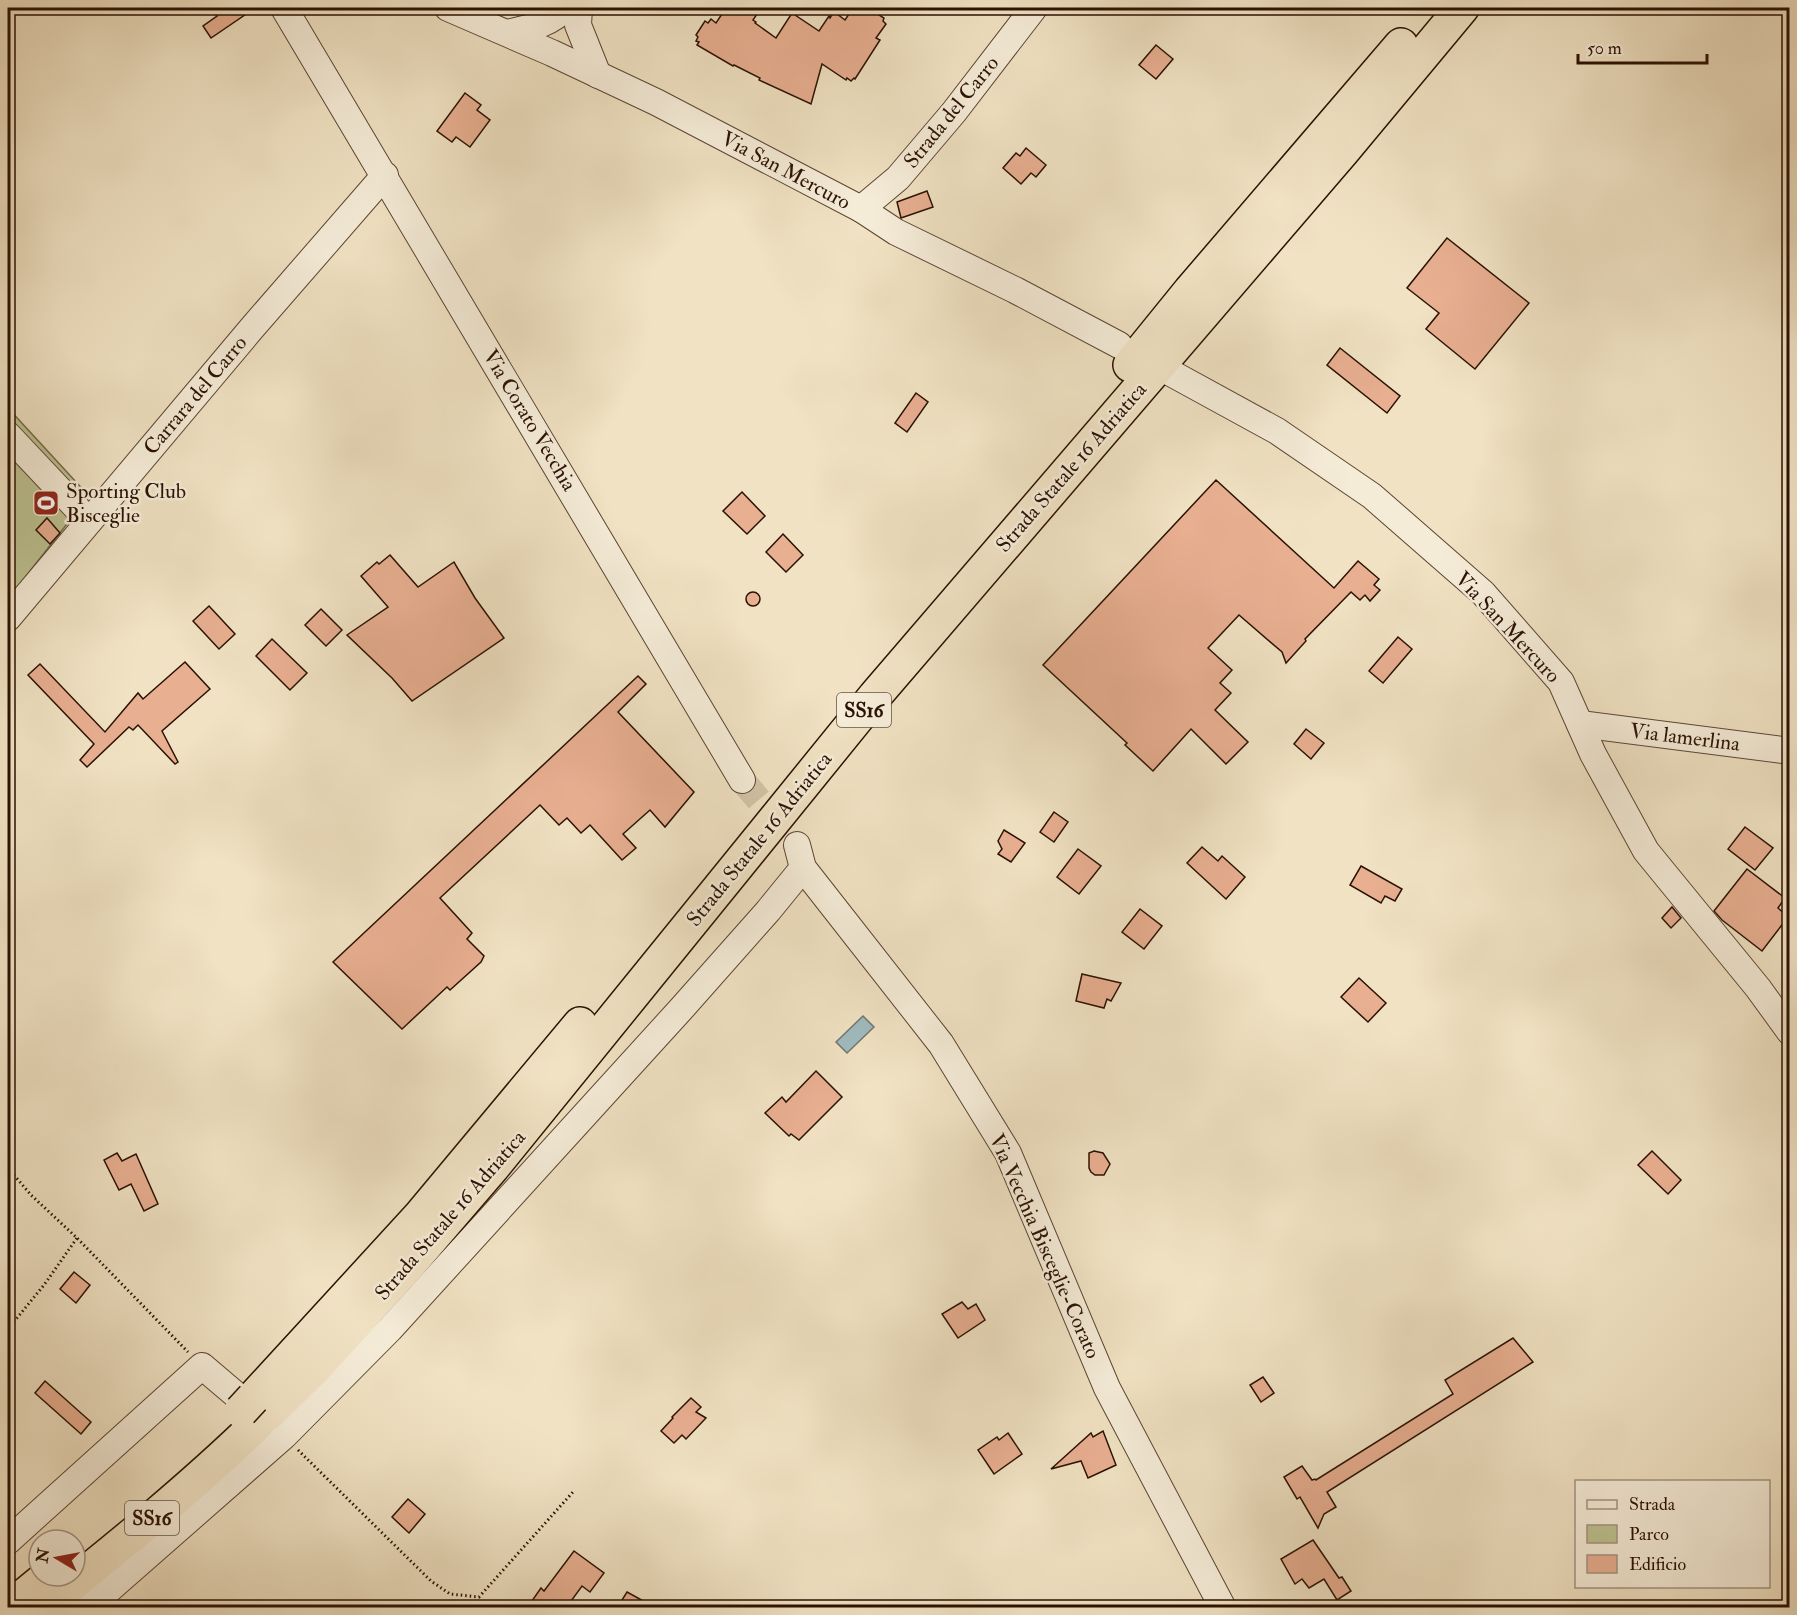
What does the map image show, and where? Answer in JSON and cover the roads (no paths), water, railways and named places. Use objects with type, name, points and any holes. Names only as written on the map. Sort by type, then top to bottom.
[{"type":"highway","name":"Strada Statale 16 Adriatica","points":[[42,1608],[213,1467],[261,1416],[419,1217],[732,841],[954,580],[1190,291],[1434,8]]},
{"type":"highway","name":"Strada Statale 16 Adriatica","points":[[87,1544],[261,1416],[314,1369],[399,1276],[478,1184],[882,687],[1343,151],[1462,8]]},
{"type":"highway","points":[[9,1608],[33,1588]]},
{"type":"street","name":"Via Corato Vecchia","points":[[284,8],[742,780]]},
{"type":"street","name":"Via Corato Vecchia","points":[[307,8],[305,28],[315,60]]},
{"type":"street","name":"Via San Mercuro","points":[[448,8],[552,53],[656,102],[861,210],[896,232],[1015,290],[1119,345]]},
{"type":"street","name":"Strada del Carro","points":[[861,210],[898,178],[954,112],[1034,8]]},
{"type":"street","points":[[507,33],[538,26],[570,13]]},
{"type":"street","points":[[552,53],[567,43],[570,13]]},
{"type":"street","points":[[570,13],[598,75]]},
{"type":"street","name":"Carrara del Carro","points":[[8,618],[252,327],[385,175]]},
{"type":"street","name":"Via San Mercuro","points":[[1171,373],[1277,431],[1372,496],[1491,602],[1561,681],[1593,754],[1646,851],[1758,988],[1790,1032]]},
{"type":"street","points":[[8,435],[89,521]]},
{"type":"street","name":"Via lamerlina","points":[[1580,724],[1790,751]]},
{"type":"street","name":"Via Vecchia Bisceglie-Corato","points":[[261,1416],[390,1329],[768,910],[800,857],[941,1044],[1008,1153],[1107,1388],[1223,1608]]},
{"type":"street","points":[[8,1541],[202,1366],[261,1416],[88,1608]]},
{"type":"water","points":[[863,1016],[874,1027],[847,1053],[836,1042]]},
{"type":"tunnel","points":[[742,780],[797,845]]},
{"type":"place","name":"Sporting Club Bisceglie","points":[[46,503]]}]
